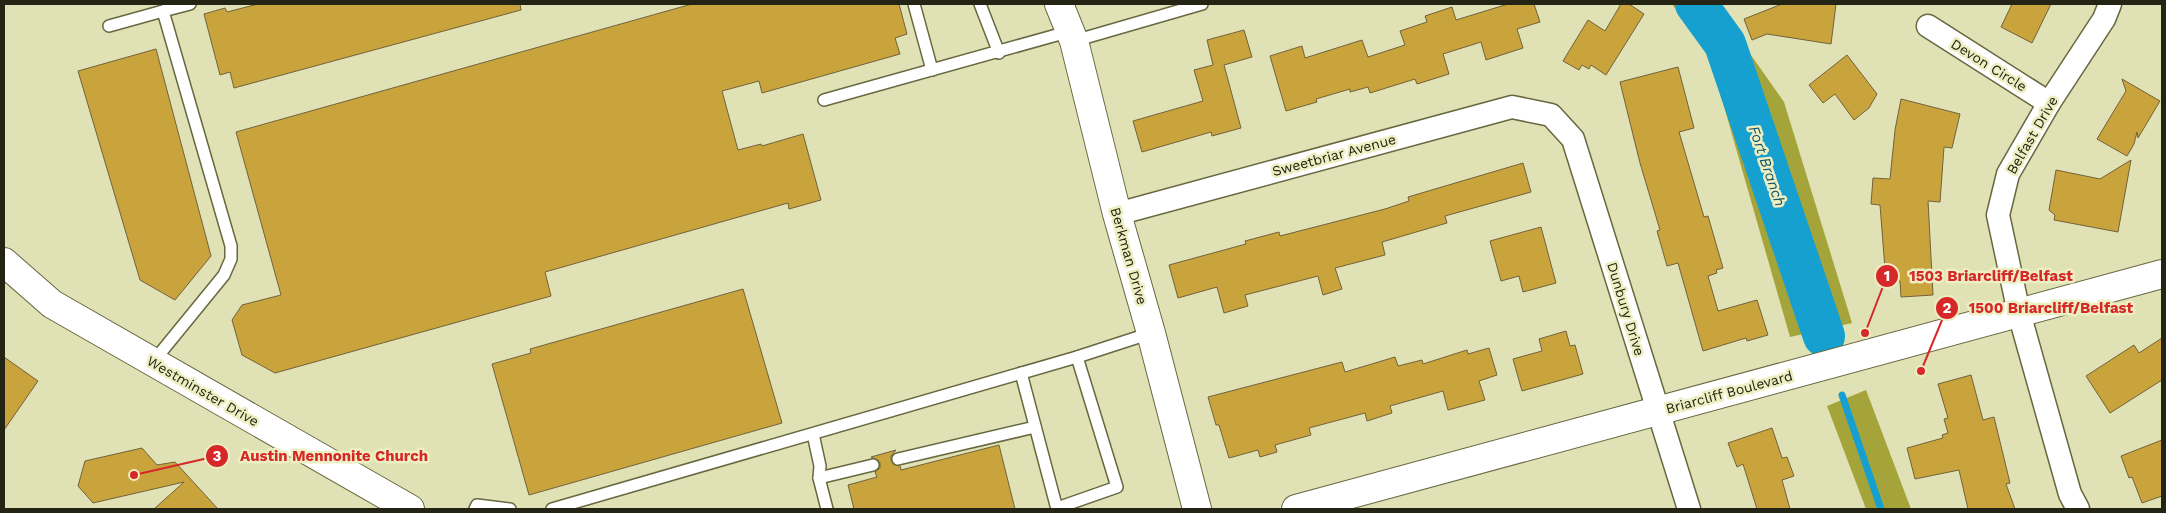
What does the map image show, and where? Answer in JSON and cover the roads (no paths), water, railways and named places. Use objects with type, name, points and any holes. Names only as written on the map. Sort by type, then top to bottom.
[{"type":"street","name":"Berkman Drive","points":[[1059,4],[1073,36],[1117,214],[1152,333],[1197,509]]},
{"type":"street","name":"Belfast Drive","points":[[2078,509],[2070,494],[2019,313],[1998,215],[2008,174],[2049,103],[2104,19],[2110,4]]},
{"type":"street","name":"Devon Circle","points":[[1928,26],[2049,103]]},
{"type":"street","name":"Sweetbriar Avenue","points":[[1117,214],[1512,107],[1551,114]]},
{"type":"street","name":"Dunbury Drive","points":[[1551,114],[1573,139],[1689,509]]},
{"type":"street","name":"Westminster Drive","points":[[4,262],[52,304],[410,509]]},
{"type":"street","name":"Briarcliff Boulevard","points":[[1296,509],[2162,274]]},
{"type":"lane","points":[[109,26],[190,4]]},
{"type":"lane","points":[[914,4],[932,70]]},
{"type":"lane","points":[[980,4],[999,52]]},
{"type":"lane","points":[[824,100],[999,52],[1202,4]]},
{"type":"lane","points":[[153,362],[224,275],[231,259],[232,246],[163,12]]},
{"type":"lane","points":[[552,509],[1077,357],[1152,333]]},
{"type":"lane","points":[[1021,373],[1057,509],[1118,488],[1077,357]]},
{"type":"lane","points":[[898,459],[1035,427]]},
{"type":"lane","points":[[813,434],[820,466],[819,478],[827,509]]},
{"type":"lane","points":[[819,478],[874,465]]},
{"type":"lane","points":[[475,509],[477,505],[510,509]]},
{"type":"waterway","name":"Fort Branch","points":[[1696,4],[1725,44],[1824,336]]},
{"type":"waterway","name":"Fort Branch","points":[[1842,395],[1881,509]]},
{"type":"place","name":"1503 Briarcliff/Belfast","points":[[1865,333]]},
{"type":"place","name":"1500 Briarcliff/Belfast","points":[[1921,371]]},
{"type":"place","name":"Austin Mennonite Church","points":[[134,475]]}]
